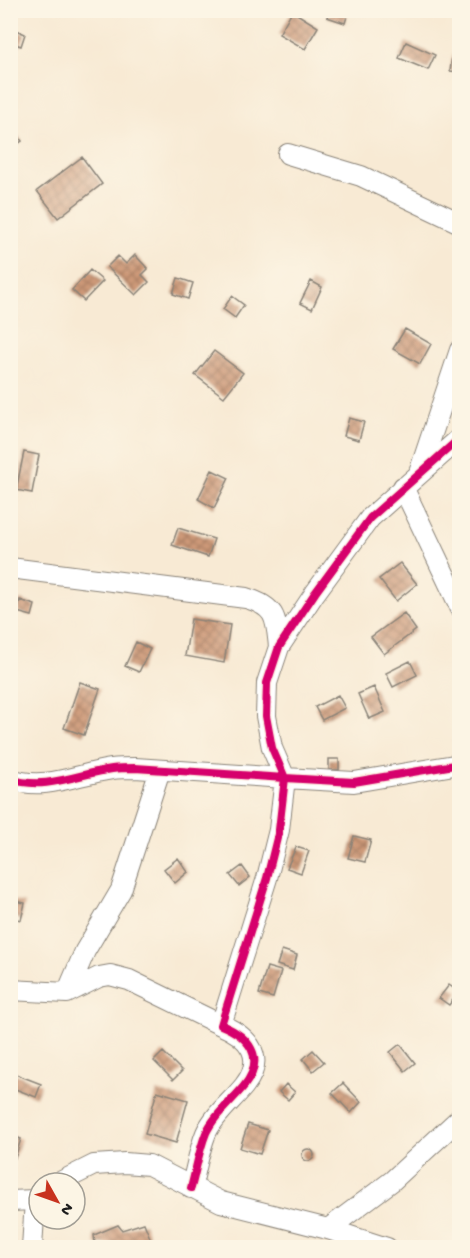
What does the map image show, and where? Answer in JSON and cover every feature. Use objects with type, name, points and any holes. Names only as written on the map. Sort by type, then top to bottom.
[{"type":"street","points":[[288,154],[361,176],[459,223]]},
{"type":"street","points":[[419,472],[459,350]]},
{"type":"street","points":[[221,1025],[267,878],[279,830],[285,778],[272,748],[266,716],[267,683],[279,647],[370,518],[459,438]]},
{"type":"street","points":[[403,487],[459,607]]},
{"type":"street","points":[[10,568],[246,598],[262,602],[276,622],[279,647]]},
{"type":"street","points":[[10,778],[23,783],[39,784],[113,769],[354,782],[459,764]]},
{"type":"street","points":[[67,993],[84,951],[121,890],[160,770]]},
{"type":"street","points":[[10,990],[67,993],[99,977],[110,975],[129,980],[236,1031],[248,1041],[254,1055],[252,1070],[246,1084],[218,1115],[206,1133],[191,1188]]},
{"type":"street","points":[[328,1229],[392,1181],[459,1118]]},
{"type":"street","points":[[82,1171],[94,1165],[125,1163],[149,1165],[221,1202],[328,1229],[387,1248]]},
{"type":"street","points":[[10,1202],[27,1199]]},
{"type":"street","points":[[32,1248],[34,1231]]},
{"type":"building","points":[[329,10],[349,10],[345,23],[327,17]]},
{"type":"building","points":[[292,11],[318,27],[305,49],[279,34]]},
{"type":"building","points":[[16,30],[25,34],[21,46],[12,43]]},
{"type":"building","points":[[406,42],[435,55],[428,70],[399,58]]},
{"type":"building","points":[[460,43],[460,72],[450,71],[452,57]]},
{"type":"building","points":[[12,128],[22,141],[10,149],[10,129]]},
{"type":"building","points":[[82,157],[102,184],[58,218],[37,191]]},
{"type":"building","points":[[135,255],[148,269],[142,275],[149,282],[136,295],[107,267],[118,256],[126,264]]},
{"type":"building","points":[[90,270],[103,281],[84,301],[72,290]]},
{"type":"building","points":[[178,278],[193,283],[188,299],[173,294]]},
{"type":"building","points":[[311,281],[322,287],[312,309],[300,303]]},
{"type":"building","points":[[232,296],[244,305],[235,318],[223,309]]},
{"type":"building","points":[[405,329],[431,344],[420,364],[393,349]]},
{"type":"building","points":[[214,351],[243,373],[224,397],[195,375]]},
{"type":"building","points":[[349,418],[364,422],[359,440],[344,436]]},
{"type":"building","points":[[24,452],[39,455],[32,493],[16,490]]},
{"type":"building","points":[[212,470],[229,478],[214,508],[198,499]]},
{"type":"building","points":[[178,528],[214,539],[208,557],[172,545]]},
{"type":"building","points":[[400,563],[417,584],[396,601],[379,579]]},
{"type":"building","points":[[20,600],[35,605],[32,616],[17,612]]},
{"type":"building","points":[[404,613],[416,630],[384,654],[371,637]]},
{"type":"building","points":[[191,619],[230,625],[224,663],[185,656]]},
{"type":"building","points":[[136,642],[150,649],[139,672],[125,666]]},
{"type":"building","points":[[410,661],[417,675],[393,687],[386,673]]},
{"type":"building","points":[[80,682],[100,689],[84,735],[64,728]]},
{"type":"building","points":[[374,687],[385,712],[369,719],[358,694]]},
{"type":"building","points":[[338,695],[345,708],[322,720],[315,707]]},
{"type":"building","points":[[329,759],[339,759],[339,770],[329,770]]},
{"type":"building","points":[[354,836],[371,840],[365,862],[348,858]]},
{"type":"building","points":[[296,847],[309,851],[301,873],[287,868]]},
{"type":"building","points":[[178,858],[188,872],[175,883],[164,869]]},
{"type":"building","points":[[242,866],[250,877],[239,886],[230,875]]},
{"type":"building","points":[[10,900],[25,903],[21,920],[10,917]]},
{"type":"building","points":[[282,950],[297,955],[293,970],[277,965]]},
{"type":"building","points":[[267,967],[281,971],[273,998],[259,994]]},
{"type":"building","points":[[449,985],[459,992],[449,1005],[439,998]]},
{"type":"building","points":[[400,1044],[415,1063],[405,1071],[390,1052]]},
{"type":"building","points":[[313,1050],[324,1062],[313,1071],[303,1059]]},
{"type":"building","points":[[163,1052],[182,1071],[173,1080],[154,1061]]},
{"type":"building","points":[[10,1072],[41,1084],[36,1097],[10,1087]]},
{"type":"building","points":[[343,1083],[361,1102],[351,1113],[332,1093]]},
{"type":"building","points":[[286,1084],[295,1092],[288,1100],[279,1092]]},
{"type":"building","points":[[157,1091],[188,1100],[176,1143],[145,1134]]},
{"type":"building","points":[[248,1124],[268,1130],[260,1154],[240,1148]]},
{"type":"building","points":[[10,1135],[21,1139],[15,1158],[10,1157]]},
{"type":"building","points":[[310,1149],[314,1155],[310,1161],[306,1161],[302,1153]]},
{"type":"building","points":[[144,1223],[154,1248],[120,1248],[117,1244],[95,1244],[94,1235],[118,1225],[122,1230]]},
{"type":"cycle path","points":[[10,779],[23,782],[49,782],[99,771],[132,768],[285,778],[272,748],[266,716],[267,683],[279,647],[370,518],[460,438]]},
{"type":"cycle path","points":[[191,1188],[199,1153],[209,1126],[244,1086],[254,1066],[254,1057],[246,1041],[221,1025],[267,878],[279,830],[285,778],[354,782],[460,764]]}]
